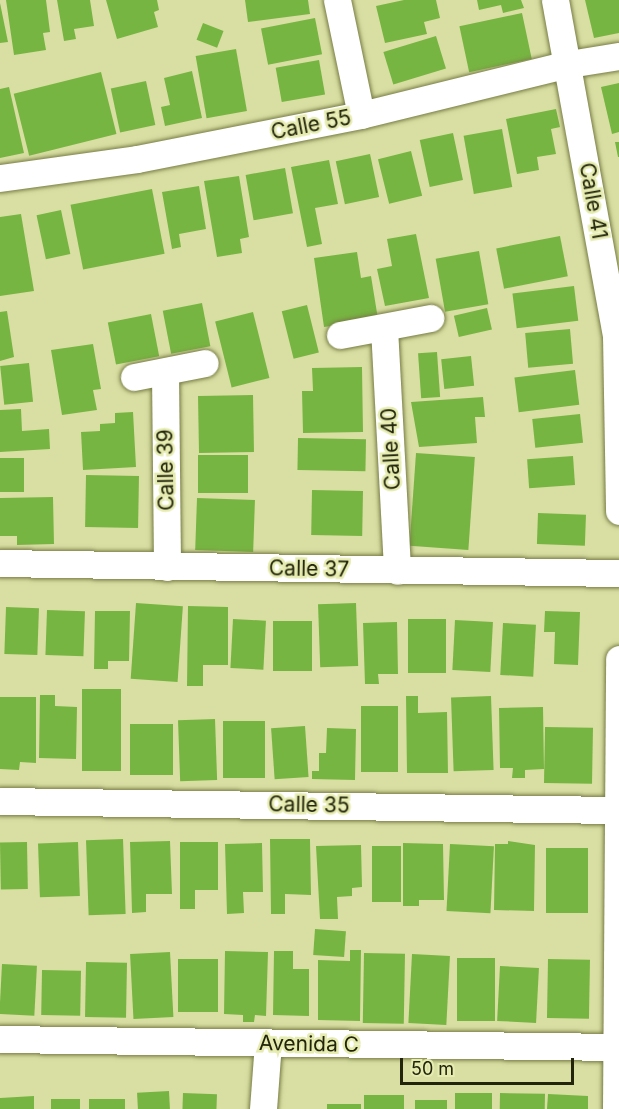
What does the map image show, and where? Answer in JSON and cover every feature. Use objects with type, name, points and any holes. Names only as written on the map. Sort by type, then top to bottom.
[{"type":"street","points":[[337,0],[361,115]]},
{"type":"street","name":"Calle 41","points":[[555,0],[569,64],[616,335],[619,511]]},
{"type":"street","name":"Calle 55","points":[[0,178],[137,159],[361,115],[569,64],[619,56]]},
{"type":"street","points":[[340,335],[430,318]]},
{"type":"street","name":"Calle 40","points":[[384,328],[397,571]]},
{"type":"street","points":[[134,377],[165,373],[205,363]]},
{"type":"street","name":"Calle 39","points":[[165,373],[167,567]]},
{"type":"street","name":"Calle 37","points":[[0,563],[619,573]]},
{"type":"street","points":[[616,1109],[619,659]]},
{"type":"street","name":"Calle 35","points":[[0,801],[617,810]]},
{"type":"street","name":"Avenida C","points":[[0,1040],[618,1047]]},
{"type":"street","points":[[263,1109],[268,1043]]},
{"type":"building","points":[[6,0],[46,0],[50,32],[43,33],[46,50],[14,55]]},
{"type":"building","points":[[57,0],[90,0],[94,26],[74,29],[76,39],[64,41]]},
{"type":"building","points":[[106,0],[157,0],[159,10],[154,12],[158,27],[117,39]]},
{"type":"building","points":[[245,0],[308,0],[310,14],[248,22]]},
{"type":"building","points":[[404,0],[436,0],[440,18],[424,22],[427,34],[385,43],[376,6]]},
{"type":"building","points":[[477,0],[521,0],[524,8],[503,13],[501,5],[479,10]]},
{"type":"building","points":[[585,0],[619,0],[619,33],[594,38]]},
{"type":"building","points":[[0,3],[8,42],[0,43]]},
{"type":"building","points":[[522,13],[532,59],[469,72],[459,26]]},
{"type":"building","points":[[315,18],[322,54],[268,65],[261,28]]},
{"type":"building","points":[[203,23],[224,31],[217,48],[197,40]]},
{"type":"building","points":[[436,36],[446,69],[393,85],[383,52]]},
{"type":"building","points":[[236,49],[247,111],[207,118],[196,56]]},
{"type":"building","points":[[319,60],[325,94],[282,102],[276,68]]},
{"type":"building","points":[[192,71],[202,118],[165,126],[161,107],[170,105],[164,78]]},
{"type":"building","points":[[101,72],[116,134],[29,156],[14,94]]},
{"type":"building","points":[[146,81],[155,125],[120,133],[111,88]]},
{"type":"building","points":[[619,83],[619,132],[612,134],[601,87]]},
{"type":"building","points":[[9,87],[24,153],[0,158],[0,89]]},
{"type":"building","points":[[556,109],[560,127],[551,129],[556,154],[537,157],[539,170],[517,174],[506,119]]},
{"type":"building","points":[[502,129],[512,187],[474,194],[464,136]]},
{"type":"building","points":[[453,133],[463,180],[430,187],[420,140]]},
{"type":"building","points":[[615,142],[619,142],[619,157],[618,157]]},
{"type":"building","points":[[411,151],[422,196],[389,204],[378,159]]},
{"type":"building","points":[[370,154],[379,197],[345,204],[336,161]]},
{"type":"building","points":[[329,160],[338,204],[315,208],[322,244],[307,247],[291,167]]},
{"type":"building","points":[[285,168],[293,213],[254,220],[246,175]]},
{"type":"building","points":[[239,176],[249,237],[240,239],[242,253],[217,257],[204,181]]},
{"type":"building","points":[[199,186],[206,229],[179,234],[181,247],[172,249],[162,192]]},
{"type":"building","points":[[152,189],[165,254],[83,270],[71,205]]},
{"type":"building","points":[[61,210],[70,254],[46,259],[37,215]]},
{"type":"building","points":[[21,214],[34,291],[0,296],[0,217]]},
{"type":"building","points":[[416,234],[429,298],[385,306],[377,269],[392,266],[387,239]]},
{"type":"building","points":[[560,236],[568,276],[504,289],[496,248]]},
{"type":"building","points":[[479,251],[488,304],[445,312],[436,259]]},
{"type":"building","points":[[357,252],[361,278],[371,276],[378,319],[324,327],[314,258]]},
{"type":"building","points":[[574,286],[578,321],[517,328],[512,294]]},
{"type":"building","points":[[202,303],[210,346],[171,354],[163,311]]},
{"type":"building","points":[[307,305],[319,353],[294,359],[282,311]]},
{"type":"building","points":[[487,308],[492,329],[459,337],[454,316]]},
{"type":"building","points":[[7,311],[14,357],[0,361],[0,312]]},
{"type":"building","points":[[253,312],[269,378],[232,387],[215,321]]},
{"type":"building","points":[[151,314],[159,356],[116,365],[108,322]]},
{"type":"building","points":[[570,329],[573,364],[528,368],[525,333]]},
{"type":"building","points":[[93,344],[101,389],[93,390],[97,410],[62,415],[51,350]]},
{"type":"building","points":[[437,352],[440,397],[421,398],[418,353]]},
{"type":"building","points":[[471,356],[474,386],[444,389],[441,359]]},
{"type":"building","points":[[29,363],[33,402],[4,405],[0,366]]},
{"type":"building","points":[[362,367],[363,432],[303,433],[302,391],[313,391],[312,368]]},
{"type":"building","points":[[575,370],[579,405],[519,412],[514,377]]},
{"type":"building","points":[[253,395],[254,452],[199,453],[198,396]]},
{"type":"building","points":[[483,397],[485,417],[475,417],[477,443],[419,447],[411,402]]},
{"type":"building","points":[[21,409],[22,431],[49,429],[50,449],[0,452],[0,410]]},
{"type":"building","points":[[133,412],[136,467],[83,470],[81,432],[100,431],[100,424],[115,423],[115,413]]},
{"type":"building","points":[[580,414],[583,443],[535,448],[532,419]]},
{"type":"building","points":[[298,438],[366,439],[365,471],[297,470]]},
{"type":"building","points":[[416,453],[475,457],[468,550],[410,546]]},
{"type":"building","points":[[198,455],[248,455],[248,493],[198,493]]},
{"type":"building","points":[[573,456],[575,485],[529,488],[527,459]]},
{"type":"building","points":[[0,458],[24,458],[24,492],[0,492]]},
{"type":"building","points":[[86,475],[139,476],[138,528],[85,527]]},
{"type":"building","points":[[312,490],[363,491],[362,536],[311,535]]},
{"type":"building","points":[[53,497],[54,544],[17,545],[17,536],[0,536],[0,498]]},
{"type":"building","points":[[197,498],[255,500],[253,552],[195,550]]},
{"type":"building","points":[[538,513],[586,515],[585,546],[537,544]]},
{"type":"building","points":[[136,603],[183,606],[178,682],[131,679]]},
{"type":"building","points":[[356,603],[358,666],[320,667],[318,604]]},
{"type":"building","points":[[188,606],[228,607],[228,665],[203,665],[203,686],[187,686]]},
{"type":"building","points":[[6,607],[39,608],[37,655],[4,654]]},
{"type":"building","points":[[47,610],[85,611],[83,656],[45,655]]},
{"type":"building","points":[[95,611],[130,611],[129,661],[108,661],[108,669],[94,669]]},
{"type":"building","points":[[545,611],[580,612],[578,665],[554,664],[555,632],[544,632]]},
{"type":"building","points":[[233,619],[266,621],[263,670],[230,668]]},
{"type":"building","points":[[408,619],[446,619],[446,673],[408,673]]},
{"type":"building","points":[[455,620],[493,622],[490,672],[452,670]]},
{"type":"building","points":[[273,621],[312,621],[312,671],[273,671]]},
{"type":"building","points":[[397,622],[398,674],[378,674],[379,684],[365,684],[363,623]]},
{"type":"building","points":[[503,623],[536,625],[533,677],[500,675]]},
{"type":"building","points":[[82,689],[121,689],[121,771],[82,771]]},
{"type":"building","points":[[40,695],[55,695],[55,706],[77,707],[76,759],[39,758]]},
{"type":"building","points":[[406,696],[418,696],[418,713],[447,712],[448,773],[407,773]]},
{"type":"building","points":[[491,696],[494,770],[454,771],[451,697]]},
{"type":"building","points":[[0,697],[36,697],[36,763],[20,762],[19,770],[0,769]]},
{"type":"building","points":[[361,706],[398,706],[398,772],[361,772]]},
{"type":"building","points":[[543,707],[544,769],[525,770],[525,778],[512,778],[513,768],[500,768],[499,708]]},
{"type":"building","points":[[215,719],[217,780],[180,781],[178,720]]},
{"type":"building","points":[[223,721],[265,721],[265,778],[223,778]]},
{"type":"building","points":[[130,724],[173,724],[173,775],[130,775]]},
{"type":"building","points":[[305,726],[309,777],[275,779],[271,728]]},
{"type":"building","points":[[545,727],[593,728],[592,784],[544,783]]},
{"type":"building","points":[[327,728],[356,729],[355,780],[312,779],[312,771],[319,771],[319,753],[326,753]]},
{"type":"building","points":[[123,839],[126,914],[89,915],[86,840]]},
{"type":"building","points":[[270,839],[310,839],[311,895],[285,894],[285,914],[271,914]]},
{"type":"building","points":[[170,841],[172,894],[146,894],[146,912],[132,913],[130,842]]},
{"type":"building","points":[[508,841],[535,845],[534,911],[494,910],[495,844],[508,844]]},
{"type":"building","points":[[0,842],[27,842],[28,889],[1,889]]},
{"type":"building","points":[[78,842],[80,896],[40,897],[38,843]]},
{"type":"building","points":[[180,842],[218,842],[218,890],[195,890],[195,909],[180,909]]},
{"type":"building","points":[[262,843],[263,892],[243,892],[244,913],[227,914],[225,844]]},
{"type":"building","points":[[403,843],[443,844],[444,900],[419,900],[419,906],[403,906]]},
{"type":"building","points":[[450,844],[494,846],[490,913],[446,911]]},
{"type":"building","points":[[361,845],[362,887],[352,888],[352,896],[337,897],[338,919],[320,919],[316,846]]},
{"type":"building","points":[[372,846],[401,846],[401,902],[372,902]]},
{"type":"building","points":[[546,848],[588,848],[588,913],[546,913]]},
{"type":"building","points":[[315,929],[346,931],[344,957],[313,955]]},
{"type":"building","points":[[350,950],[361,950],[360,1021],[318,1020],[318,960],[350,961]]},
{"type":"building","points":[[225,951],[268,952],[266,1016],[255,1015],[254,1022],[243,1022],[243,1015],[224,1014]]},
{"type":"building","points":[[274,951],[293,951],[293,969],[309,969],[309,1016],[273,1015]]},
{"type":"building","points":[[170,952],[173,1017],[133,1019],[130,954]]},
{"type":"building","points":[[364,953],[405,954],[404,1024],[363,1023]]},
{"type":"building","points":[[412,954],[450,956],[446,1025],[408,1023]]},
{"type":"building","points":[[457,958],[495,958],[495,1021],[457,1021]]},
{"type":"building","points":[[178,959],[218,959],[218,1012],[178,1012]]},
{"type":"building","points":[[548,959],[590,960],[589,1019],[547,1018]]},
{"type":"building","points":[[86,962],[127,963],[126,1018],[85,1017]]},
{"type":"building","points":[[2,964],[37,966],[34,1016],[0,1014]]},
{"type":"building","points":[[500,966],[539,968],[536,1023],[497,1021]]},
{"type":"building","points":[[42,970],[81,971],[80,1016],[41,1015]]},
{"type":"building","points":[[169,1091],[170,1109],[138,1109],[137,1093]]},
{"type":"building","points":[[183,1093],[217,1094],[216,1109],[182,1109]]},
{"type":"building","points":[[455,1093],[492,1093],[492,1109],[455,1109]]},
{"type":"building","points":[[500,1093],[545,1094],[545,1109],[500,1109]]},
{"type":"building","points":[[548,1094],[588,1096],[588,1109],[547,1109]]},
{"type":"building","points":[[364,1095],[404,1095],[404,1109],[364,1109]]},
{"type":"building","points":[[34,1096],[34,1109],[0,1109],[0,1098]]},
{"type":"building","points":[[51,1099],[80,1099],[80,1109],[51,1109]]},
{"type":"building","points":[[89,1099],[125,1099],[125,1109],[89,1109]]},
{"type":"building","points":[[415,1100],[447,1100],[447,1109],[415,1109]]},
{"type":"building","points":[[327,1104],[361,1104],[361,1109],[327,1109]]}]
